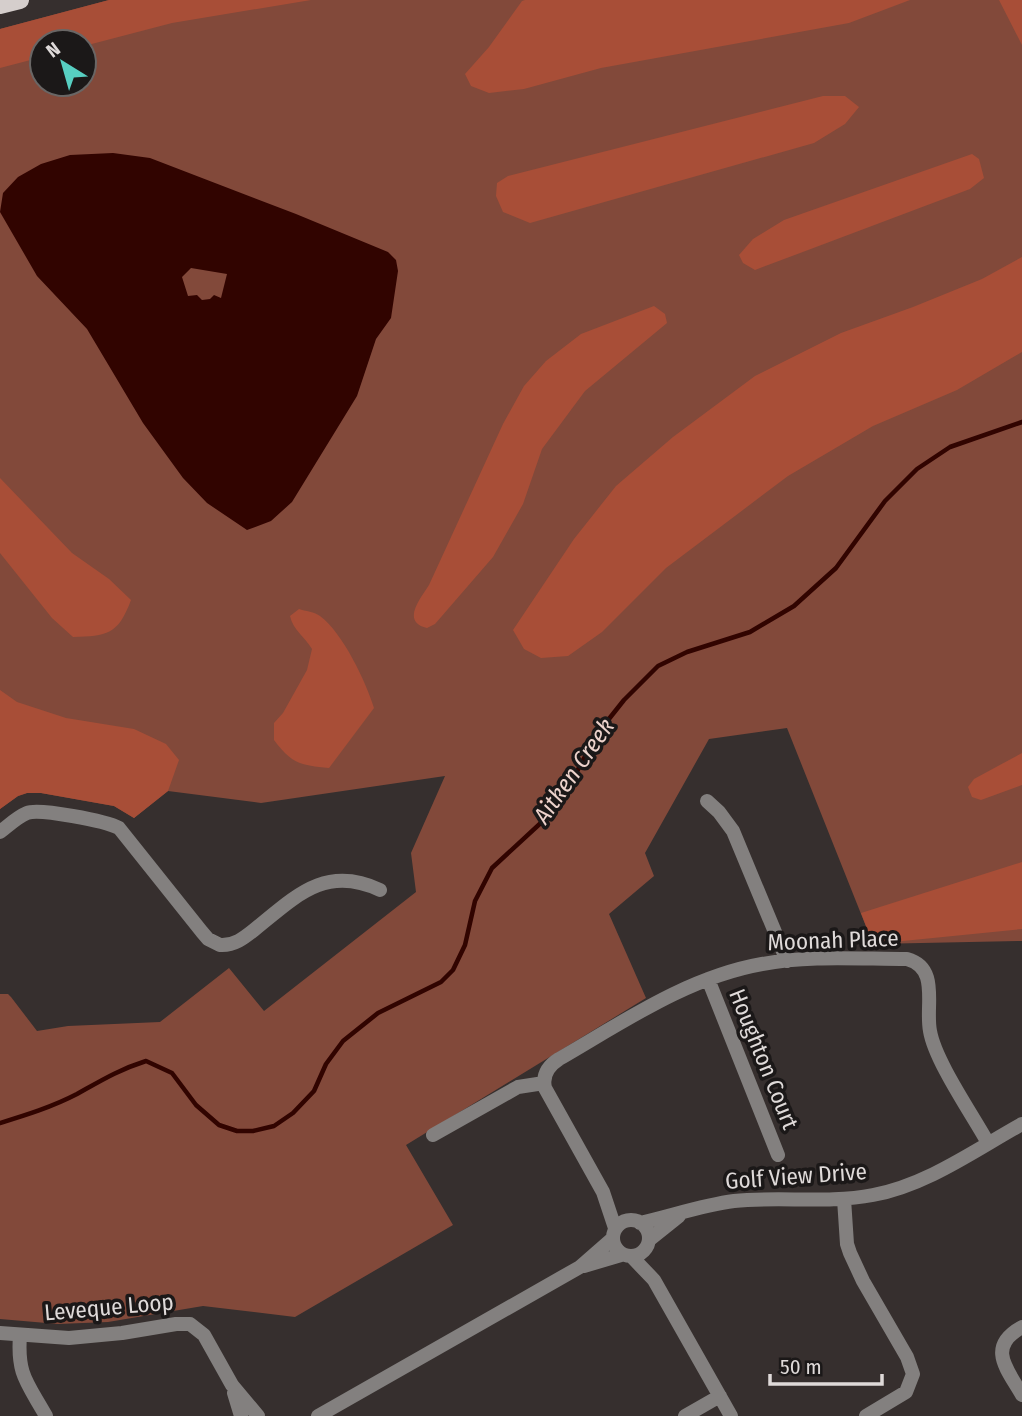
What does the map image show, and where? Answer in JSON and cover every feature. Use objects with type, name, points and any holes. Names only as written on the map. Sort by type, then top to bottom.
[{"type":"main road","points":[[0,5],[20,0]]},
{"type":"street","points":[[707,801],[733,831],[787,961]]},
{"type":"street","points":[[0,832],[18,818],[33,811],[113,825],[123,832],[208,939],[220,945],[240,940],[300,893],[314,886],[355,880],[380,890]]},
{"type":"street","name":"Moonah Place","points":[[544,1083],[547,1071],[559,1059],[659,1002],[708,979],[746,967],[787,961],[907,959],[920,965],[928,980],[928,1018],[932,1039],[988,1143]]},
{"type":"street","name":"Houghton Court","points":[[708,979],[778,1155]]},
{"type":"street","points":[[433,1135],[518,1087],[544,1083],[551,1101],[603,1192],[614,1233],[613,1245],[654,1280],[731,1416]]},
{"type":"street","name":"Golf View Drive","points":[[636,1221],[733,1201],[844,1199],[874,1195],[916,1181],[1022,1124]]},
{"type":"street","points":[[603,1192],[647,1230],[654,1280]]},
{"type":"street","points":[[844,1199],[850,1253],[907,1357],[913,1374],[906,1392],[866,1416]]},
{"type":"street","name":"Golf View Drive","points":[[648,1244],[683,1213]]},
{"type":"street","points":[[318,1416],[580,1267],[614,1233],[620,1223],[636,1221]]},
{"type":"street","points":[[580,1267],[642,1253],[648,1244]]},
{"type":"street","name":"Leveque Loop","points":[[0,1333],[80,1337],[184,1323],[196,1327],[204,1335],[232,1385],[258,1416]]},
{"type":"street","points":[[1022,1327],[1009,1336],[1002,1352],[1004,1364],[1022,1395]]},
{"type":"street","points":[[20,1335],[18,1359],[21,1371],[46,1416]]},
{"type":"street","name":"Leveque Loop","points":[[232,1385],[241,1416]]},
{"type":"street","points":[[685,1416],[720,1396]]},
{"type":"shaded area","points":[[109,0],[1022,0],[1022,941],[873,944],[787,728],[709,739],[645,853],[654,876],[609,914],[646,998],[406,1145],[453,1225],[295,1317],[203,1306],[108,1322],[58,1324],[0,1319],[0,994],[8,994],[11,997],[37,1031],[68,1026],[160,1022],[229,968],[264,1011],[416,892],[411,853],[445,776],[261,803],[168,791],[134,818],[114,806],[41,793],[18,796],[0,809],[0,29]]},
{"type":"shaded area","points":[[109,0],[311,0],[172,23],[98,42],[98,28],[28,28],[28,61],[0,68],[0,29]]},
{"type":"shaded area","points":[[525,0],[910,0],[849,23],[601,68],[524,89],[489,93],[471,86],[465,74]]},
{"type":"shaded area","points":[[999,0],[1022,0],[1022,45]]},
{"type":"shaded area","points":[[823,96],[845,96],[859,107],[845,124],[814,143],[530,223],[503,212],[496,196],[497,183],[508,176]]},
{"type":"shaded area","points":[[113,153],[150,158],[388,252],[396,260],[398,271],[391,318],[376,339],[357,396],[292,502],[271,521],[247,530],[207,503],[183,478],[143,423],[87,329],[37,276],[0,212],[3,193],[18,177],[41,164],[70,155]],"holes":[[[191,268],[227,274],[221,298],[214,295],[210,299],[202,300],[197,295],[188,296],[182,277]]]},
{"type":"shaded area","points":[[972,154],[979,159],[984,178],[970,189],[755,270],[743,263],[739,255],[753,239],[784,220]]},
{"type":"shaded area","points":[[1022,257],[1022,352],[957,390],[873,426],[788,476],[666,568],[602,632],[568,656],[541,658],[524,649],[513,630],[574,539],[616,486],[673,437],[755,376],[841,333],[982,279]]},
{"type":"shaded area","points":[[654,306],[665,314],[667,323],[585,391],[542,449],[523,504],[493,557],[435,624],[427,628],[419,625],[414,615],[418,603],[429,585],[503,424],[524,386],[546,361],[581,334]]},
{"type":"shaded area","points":[[0,478],[72,553],[109,579],[131,600],[116,627],[95,636],[73,637],[52,618],[0,553]]},
{"type":"shaded area","points":[[299,609],[320,616],[337,634],[359,672],[374,708],[329,768],[297,762],[274,740],[274,723],[283,713],[307,670],[312,649],[296,629],[290,616]]},
{"type":"shaded area","points":[[0,690],[17,702],[66,718],[134,729],[166,744],[179,760],[168,791],[134,818],[114,806],[41,793],[18,796],[0,809]]},
{"type":"shaded area","points":[[1022,753],[1022,785],[981,800],[972,797],[968,787],[974,779]]},
{"type":"shaded area","points":[[1022,862],[1022,929],[873,944],[861,913]]},
{"type":"waterway","name":"Aitken Creek","points":[[0,1123],[58,1103],[118,1072],[146,1061],[172,1073],[196,1105],[219,1125],[237,1131],[253,1131],[274,1126],[293,1113],[314,1091],[326,1064],[343,1041],[378,1013],[441,982],[453,970],[465,945],[475,901],[492,868],[544,820],[574,777],[597,734],[624,700],[658,666],[687,652],[750,632],[794,606],[836,568],[885,501],[917,469],[950,447],[1022,422]]}]
